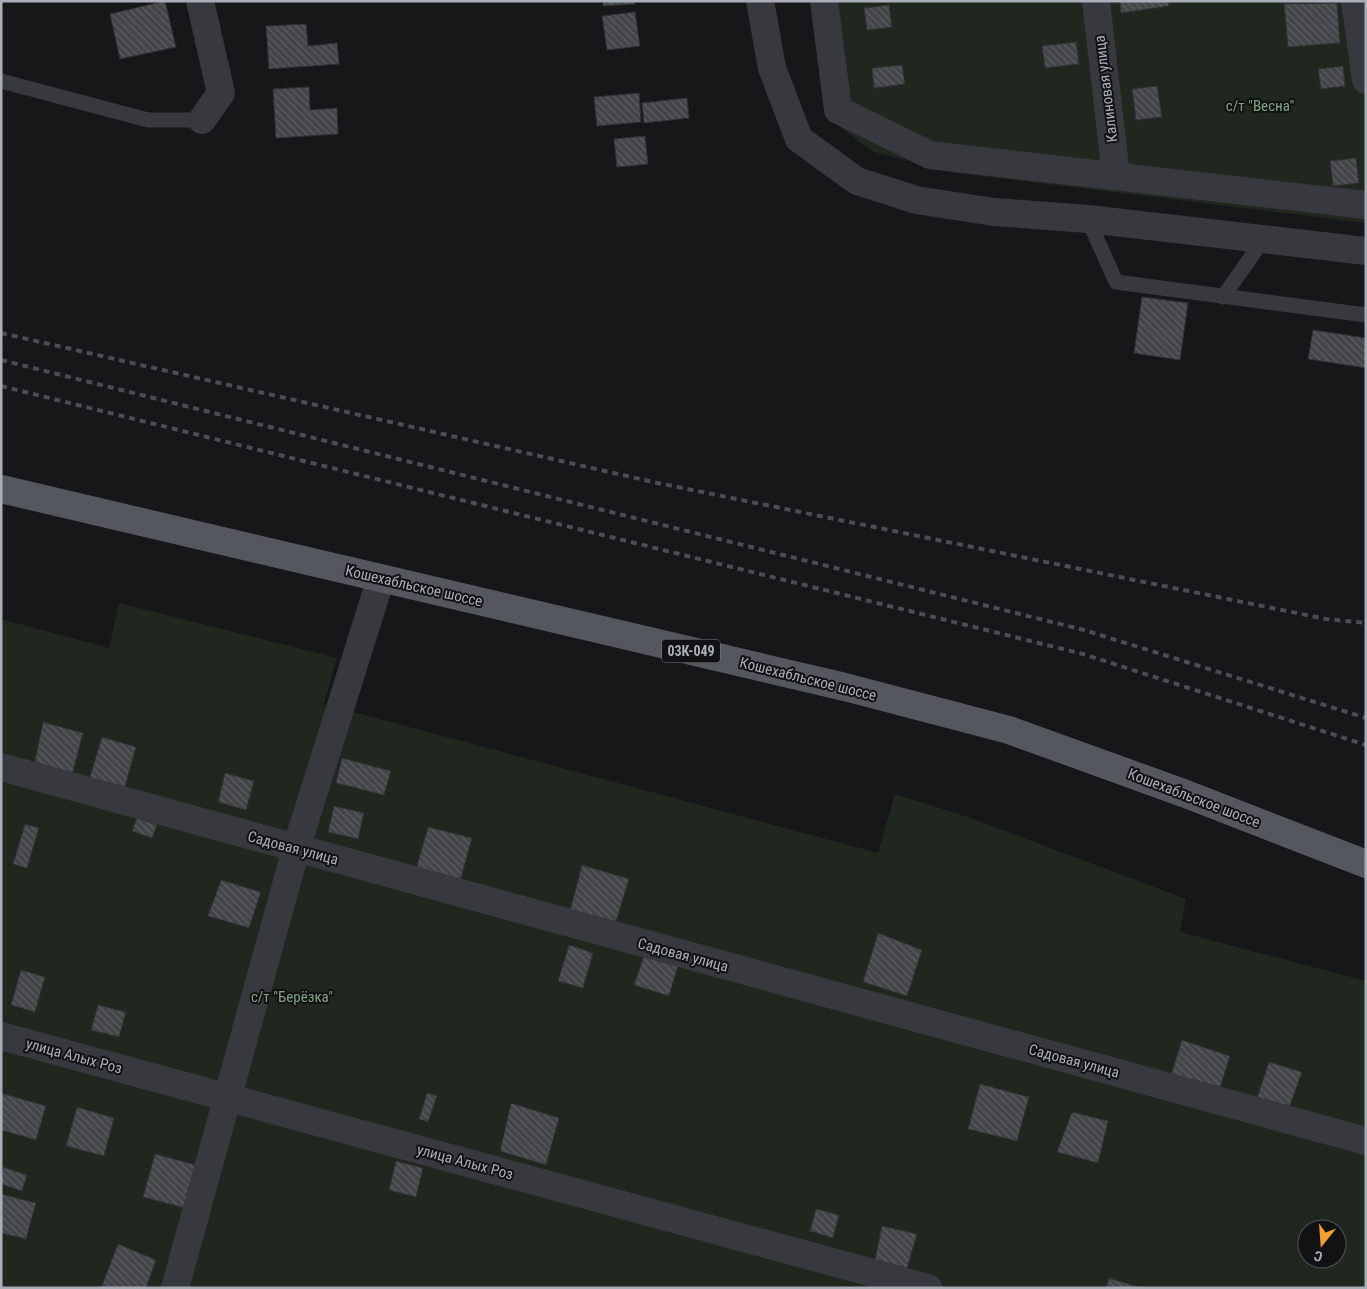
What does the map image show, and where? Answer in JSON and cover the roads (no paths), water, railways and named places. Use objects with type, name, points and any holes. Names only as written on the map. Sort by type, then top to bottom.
[{"type":"main road","name":"Кошехабльское шоссе","points":[[1,489],[845,687],[1009,730],[1186,794],[1366,864]]},
{"type":"street","points":[[200,1],[221,92],[202,120]]},
{"type":"street","points":[[760,1],[772,68],[799,139],[857,181],[916,200],[994,212],[1088,219],[1366,251]]},
{"type":"street","points":[[824,1],[838,110],[930,156],[1366,205]]},
{"type":"street","name":"Калиновая улица","points":[[1096,1],[1116,176]]},
{"type":"street","points":[[1355,1],[1366,80]]},
{"type":"street","points":[[175,1288],[296,849],[381,578]]},
{"type":"street","name":"Садовая улица","points":[[1,767],[1366,1141]]},
{"type":"street","name":"улица Алых Роз","points":[[1,1036],[928,1288]]},
{"type":"lane","points":[[1,81],[148,120],[202,120]]},
{"type":"lane","points":[[1088,219],[1116,282],[1366,315]]},
{"type":"lane","points":[[1223,297],[1263,240]]},
{"type":"railway","points":[[1,333],[653,482],[1326,619],[1366,623]]},
{"type":"railway","points":[[1,360],[1084,630],[1366,718]]},
{"type":"railway","points":[[1,386],[1083,654],[1366,745]]},
{"type":"park label","name":"с/т \"Весна\"","points":[[1260,106]]},
{"type":"park label","name":"с/т \"Берёзка\"","points":[[292,997]]}]
